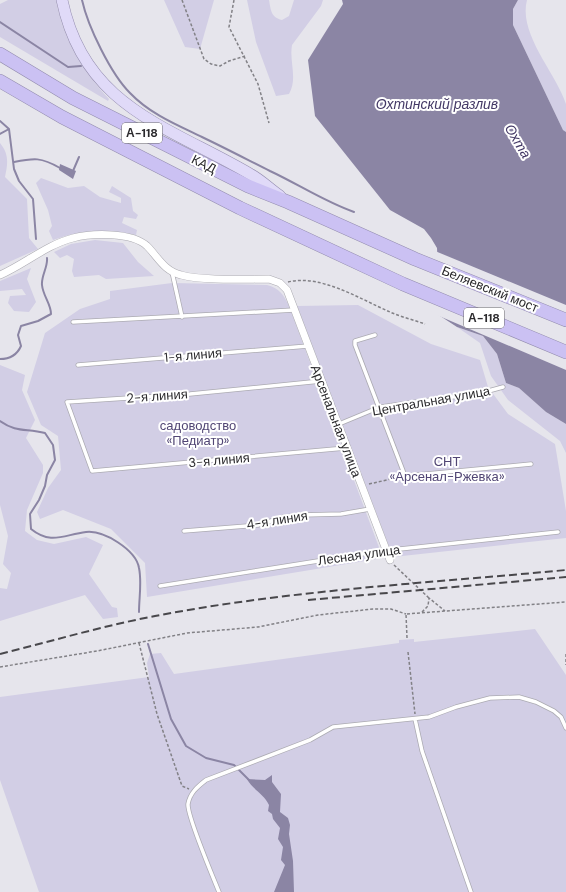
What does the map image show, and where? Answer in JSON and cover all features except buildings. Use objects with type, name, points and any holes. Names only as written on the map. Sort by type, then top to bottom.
[{"type":"highway","name":"КАД","points":[[0,54],[73,98],[248,186],[288,202],[415,259]]},
{"type":"highway","name":"КАД","points":[[4,84],[62,117],[240,208],[403,284],[566,352]]},
{"type":"highway","name":"Беляевский мост","points":[[415,259],[566,320]]},
{"type":"main road","points":[[62,0],[65,17],[78,48],[91,68],[111,92],[126,105],[163,129],[251,175],[288,202]]},
{"type":"street","points":[[0,275],[13,270],[51,246],[61,242],[81,236],[106,235],[121,236],[142,243],[164,267],[172,272],[191,277],[269,279],[280,284]]},
{"type":"street","name":"Арсенальная улица","points":[[280,284],[287,290],[390,560]]},
{"type":"lane","points":[[172,272],[182,317]]},
{"type":"lane","points":[[73,322],[294,310]]},
{"type":"lane","points":[[376,334],[355,341],[354,345],[380,408],[405,476],[531,464]]},
{"type":"lane","name":"1-я линия","points":[[78,365],[308,346]]},
{"type":"lane","name":"2-я линия","points":[[92,471],[67,402],[190,394],[321,381]]},
{"type":"lane","name":"Центральная улица","points":[[338,424],[380,408],[480,393],[503,387]]},
{"type":"lane","name":"3-я линия","points":[[92,471],[346,448]]},
{"type":"lane","name":"4-я линия","points":[[184,531],[258,525],[284,517],[341,514],[370,509]]},
{"type":"lane","name":"Лесная улица","points":[[160,586],[386,550],[558,532]]},
{"type":"lane","points":[[219,892],[188,806],[193,791],[206,780],[231,772],[247,763],[310,740],[333,727],[429,717],[456,707],[490,698],[519,697],[554,711],[561,717],[566,728]]},
{"type":"lane","points":[[415,719],[422,751],[471,892]]},
{"type":"path","points":[[182,0],[204,59],[211,64],[220,66],[229,61],[245,56]]},
{"type":"path","points":[[234,0],[229,27],[258,84],[269,123]]},
{"type":"path","points":[[280,284],[298,279],[311,280],[351,294],[391,312],[426,324]]},
{"type":"path","points":[[361,486],[405,476]]},
{"type":"path","points":[[390,560],[429,598],[445,611]]},
{"type":"path","points":[[420,613],[428,606],[429,598]]},
{"type":"path","points":[[0,667],[84,654],[187,633],[258,627],[346,611],[391,609],[406,614],[566,602]]},
{"type":"path","points":[[406,614],[407,638]]},
{"type":"path","points":[[139,642],[156,714],[182,786],[193,791]]},
{"type":"path","points":[[408,652],[415,719]]},
{"type":"path","points":[[566,654],[566,665]]},
{"type":"green space","points":[[8,0],[56,0],[63,28],[75,53],[90,77],[109,99],[108,101],[0,37],[0,4]]},
{"type":"green space","points":[[164,0],[214,0],[200,49],[185,47]]},
{"type":"green space","points":[[247,0],[269,0],[271,10],[274,15],[278,19],[282,20],[289,16],[294,0],[323,0],[321,6],[292,45],[293,82],[289,94],[276,96],[256,42]]},
{"type":"green space","points":[[518,0],[527,0],[526,13],[528,26],[533,40],[566,104],[566,132],[563,130],[513,25],[513,9]]},
{"type":"green space","points":[[0,143],[5,151],[7,159],[5,177],[27,199],[29,238],[38,249],[0,266]]},
{"type":"green space","points":[[41,178],[68,188],[84,186],[100,197],[121,203],[121,198],[109,192],[112,186],[131,198],[133,211],[138,215],[136,219],[124,217],[122,223],[137,230],[136,235],[104,231],[84,232],[53,240],[49,231],[52,226],[48,210],[36,183]]},
{"type":"green space","points":[[95,240],[123,243],[138,262],[154,276],[106,279],[99,275],[74,277],[72,271],[74,259],[67,255],[60,258],[54,252],[71,244]]},
{"type":"green space","points":[[31,268],[27,279],[36,302],[29,312],[14,311],[8,303],[10,296],[26,295],[22,289],[0,291],[0,281]]},
{"type":"green space","name":"садоводство «Педиатр»","points":[[172,283],[267,285],[275,288],[283,295],[289,306],[383,558],[147,597],[145,563],[111,529],[63,510],[40,519],[37,512],[48,488],[61,470],[58,436],[41,425],[27,392],[45,333],[80,309],[110,299],[110,291]]},
{"type":"green space","name":"СНТ «Арсенал-Ржевка»","points":[[358,305],[431,344],[480,360],[488,387],[508,414],[555,444],[566,511],[566,538],[393,557],[297,306]]},
{"type":"green space","points":[[457,327],[483,336],[497,354],[506,383],[519,388],[546,412],[566,424],[566,453],[560,441],[508,400],[491,376],[480,343]]},
{"type":"green space","points":[[0,365],[25,375],[22,390],[35,420],[26,438],[43,465],[43,473],[27,510],[25,531],[37,540],[54,544],[86,537],[103,545],[89,574],[112,607],[117,608],[118,617],[103,619],[85,595],[0,621],[0,588],[7,589],[11,573],[3,564],[8,536],[0,505]]},
{"type":"green space","points":[[535,629],[566,675],[566,892],[39,892],[0,780],[0,697],[149,677],[147,663],[150,654],[161,653],[174,674],[399,643],[399,640],[414,639],[414,642]]},
{"type":"water","name":"Охтинский разлив","points":[[342,0],[518,0],[513,9],[513,25],[563,130],[566,132],[566,424],[546,412],[519,388],[506,383],[497,354],[483,336],[457,327],[434,312],[438,268],[437,248],[431,238],[424,229],[390,210],[315,116],[308,60],[343,4]]},
{"type":"water","points":[[60,164],[76,171],[73,179],[59,170]]},
{"type":"water","points":[[272,775],[272,782],[281,794],[280,812],[288,818],[290,825],[289,834],[293,861],[294,892],[274,892],[285,865],[281,860],[283,847],[278,839],[280,828],[273,819],[272,814],[268,811],[269,805],[267,801],[247,779],[265,780]]},
{"type":"pier","points":[[435,251],[566,305],[566,370],[432,313],[427,284],[436,268]]},
{"type":"waterway","points":[[82,0],[89,23],[101,50],[115,74],[130,93],[146,107],[174,123],[322,198],[354,212]]},
{"type":"waterway","points":[[0,22],[68,67],[81,66]]},
{"type":"waterway","points":[[0,121],[9,129],[14,169],[19,181],[33,199],[36,239]]},
{"type":"waterway","points":[[0,134],[9,129]]},
{"type":"waterway","points":[[73,171],[79,157]]},
{"type":"waterway","points":[[14,162],[37,159],[48,162],[60,168]]},
{"type":"waterway","points":[[0,359],[13,356],[21,346],[18,335],[21,326],[38,321],[51,314],[42,285],[42,278],[47,258]]},
{"type":"waterway","points":[[0,421],[17,429],[45,433],[53,445],[55,460],[47,475],[45,486],[39,500],[30,514],[31,529],[38,534],[51,538],[93,532],[110,538],[126,548],[137,561],[139,568],[139,612]]},
{"type":"waterway","points":[[148,644],[171,719],[186,746],[206,758],[234,765],[249,780]]},
{"type":"railway","points":[[0,654],[116,624],[206,607],[309,593],[566,570]]},
{"type":"railway","points":[[308,600],[566,577]]},
{"type":"water label","name":"Охта","points":[[518,141]]}]
